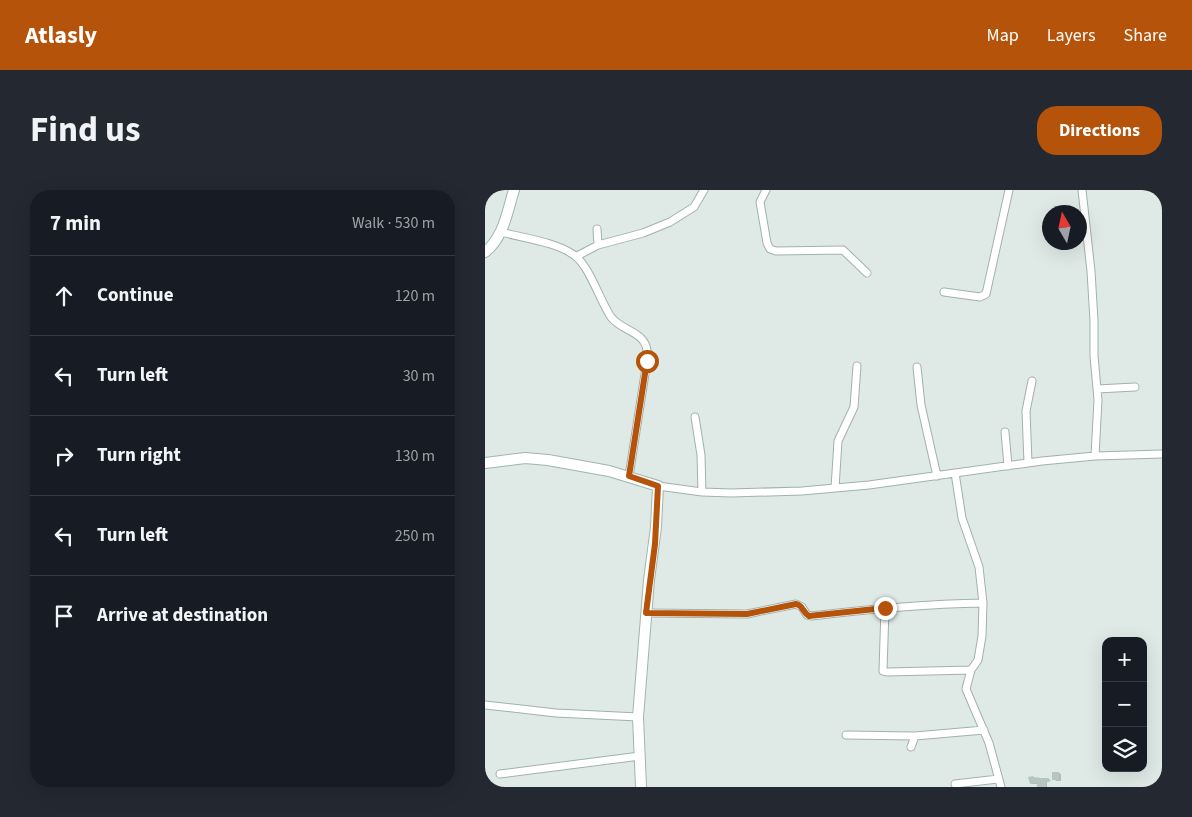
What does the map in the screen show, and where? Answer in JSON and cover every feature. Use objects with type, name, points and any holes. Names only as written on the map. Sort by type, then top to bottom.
[{"type":"street","points":[[485,252],[496,241],[501,232],[514,190]]},
{"type":"street","points":[[577,256],[597,245],[643,233],[670,222],[694,208],[704,190]]},
{"type":"street","points":[[766,190],[760,202],[767,244],[770,249],[843,250],[867,273]]},
{"type":"street","points":[[944,292],[980,297],[986,294],[1009,190]]},
{"type":"street","points":[[1082,190],[1095,321],[1094,356],[1098,400],[1095,456]]},
{"type":"street","points":[[597,229],[597,245]]},
{"type":"street","points":[[501,232],[561,248],[577,256],[612,318],[642,339],[648,354],[629,476]]},
{"type":"street","points":[[835,488],[838,441],[854,407],[857,366]]},
{"type":"street","points":[[917,367],[921,405],[937,476]]},
{"type":"street","points":[[1028,463],[1026,410],[1032,380]]},
{"type":"street","points":[[1097,389],[1135,387]]},
{"type":"street","points":[[695,417],[701,455],[701,492]]},
{"type":"street","points":[[1005,432],[1008,466]]},
{"type":"street","points":[[485,463],[535,459],[629,476],[658,486],[701,492],[731,493],[835,488],[1095,456],[1162,454]]},
{"type":"street","points":[[955,473],[962,518],[979,567],[983,603],[982,636],[978,660],[971,670],[966,688],[991,749],[1001,787]]},
{"type":"street","points":[[641,787],[638,717],[646,613],[655,544],[658,486]]},
{"type":"street","points":[[646,613],[747,614],[796,604],[802,607],[809,616],[885,608],[983,603]]},
{"type":"street","points":[[885,608],[883,671],[971,670]]},
{"type":"street","points":[[485,705],[555,713],[638,717]]},
{"type":"street","points":[[846,735],[915,736],[984,730]]},
{"type":"street","points":[[911,747],[915,736]]},
{"type":"street","points":[[501,774],[640,756]]},
{"type":"street","points":[[955,784],[998,779]]},
{"type":"building","points":[[1052,772],[1059,772],[1059,780],[1052,780]]},
{"type":"building","points":[[1033,776],[1034,778],[1049,778],[1049,781],[1046,782],[1046,787],[1037,787],[1037,783],[1030,784],[1028,777]]},
{"type":"route","points":[[647,361],[629,476],[658,486],[655,544],[646,613],[754,614],[799,604],[809,616],[885,608]]}]
